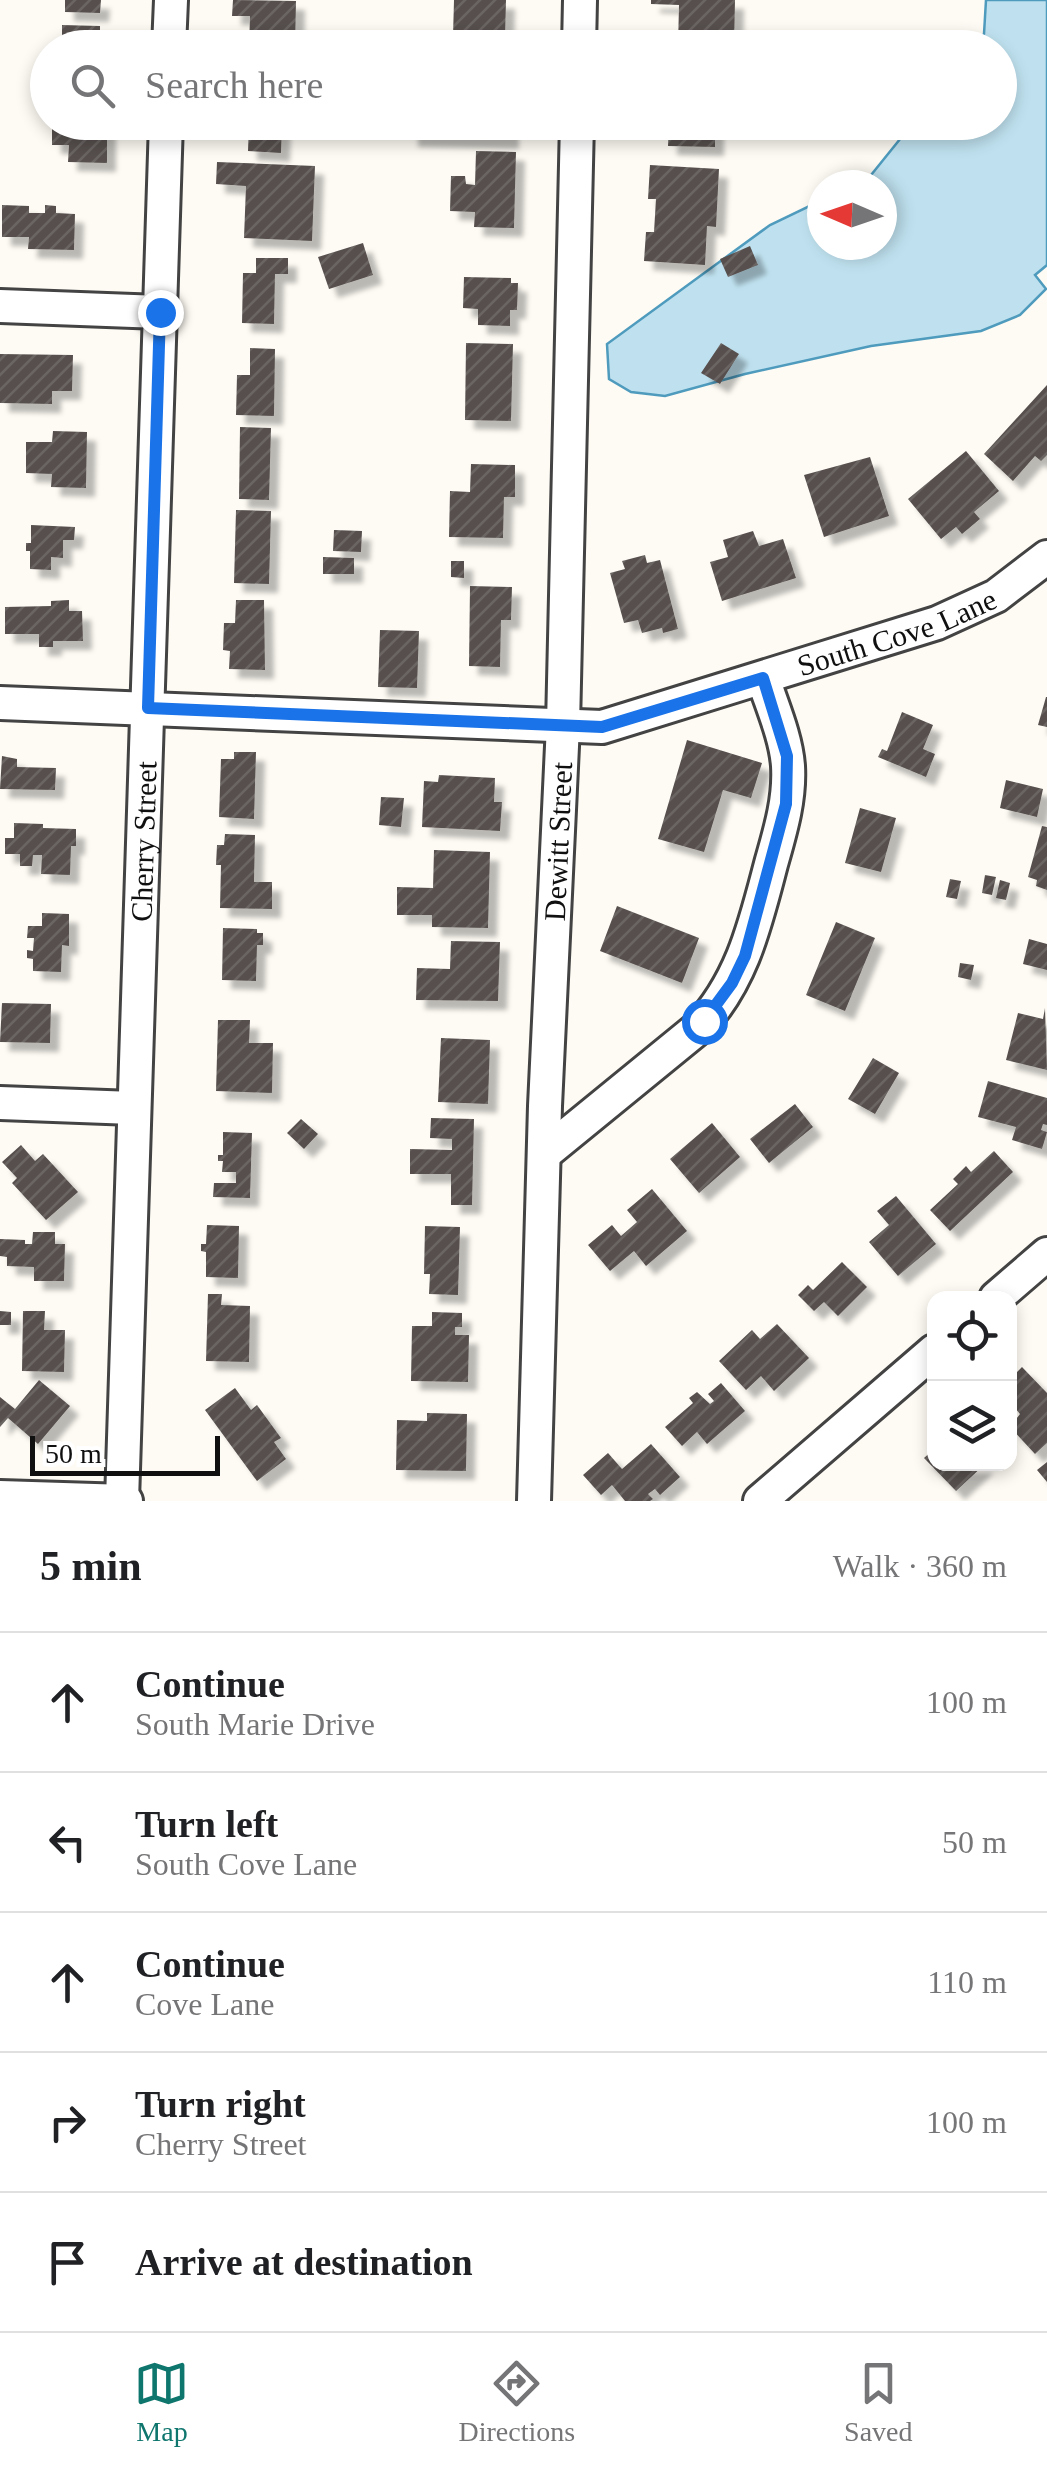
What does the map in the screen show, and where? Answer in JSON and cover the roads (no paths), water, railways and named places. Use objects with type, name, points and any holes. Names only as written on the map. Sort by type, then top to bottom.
[{"type":"street","points":[[169,30],[170,0]]},
{"type":"street","points":[[579,30],[580,0]]},
{"type":"street","name":"Cherry Street","points":[[123,1501],[165,140]]},
{"type":"street","name":"Dewitt Street","points":[[534,1501],[562,725],[577,140]]},
{"type":"street","points":[[0,306],[160,312]]},
{"type":"street","name":"South Cove Lane","points":[[0,703],[602,727],[890,640],[956,616],[996,596],[1047,557]]},
{"type":"street","points":[[544,1154],[696,1029],[715,1009],[740,969],[770,869],[788,788],[785,749],[763,678]]},
{"type":"street","points":[[0,1103],[134,1108]]},
{"type":"street","points":[[1004,1291],[1047,1254]]},
{"type":"street","points":[[760,1501],[927,1357]]},
{"type":"street","points":[[0,1497],[123,1501]]},
{"type":"water","points":[[986,0],[1047,0],[1047,265],[1035,275],[1046,289],[1020,315],[981,331],[871,346],[665,396],[631,392],[609,379],[607,344],[770,225],[807,207],[807,260],[897,260],[897,170],[875,170],[899,140],[1017,140],[1017,30],[984,30]]}]
